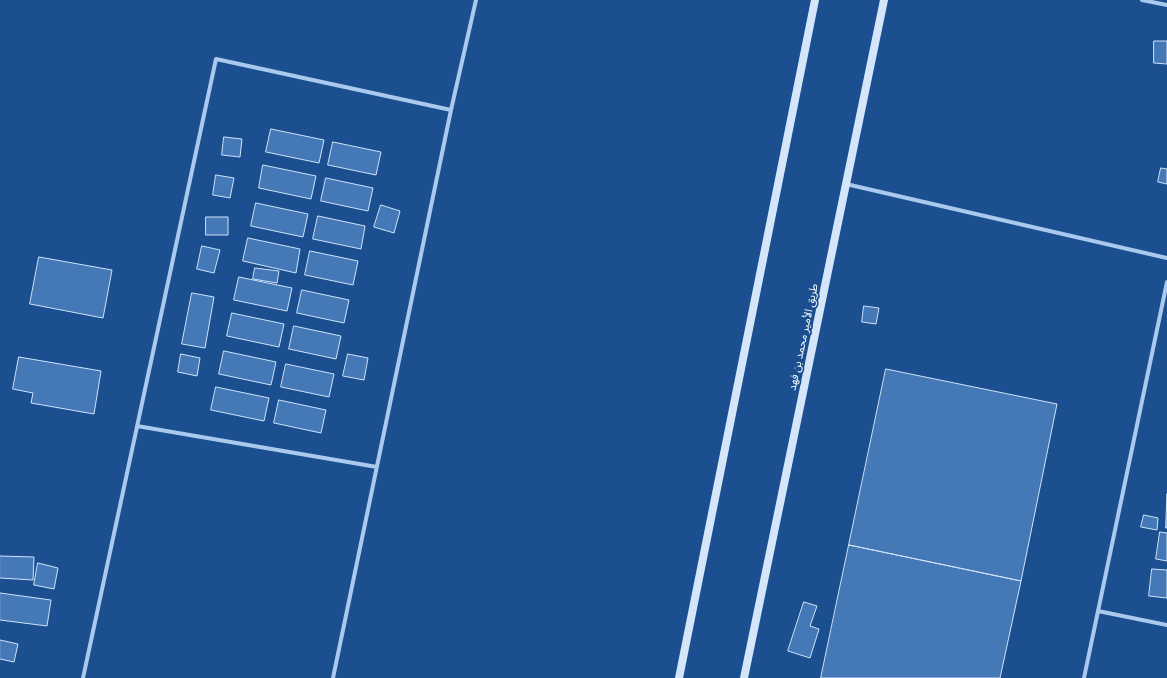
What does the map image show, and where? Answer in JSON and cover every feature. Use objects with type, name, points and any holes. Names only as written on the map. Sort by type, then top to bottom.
[{"type":"street","points":[[333,678],[451,110],[476,0]]},
{"type":"street","points":[[679,678],[815,0]]},
{"type":"street","name":"طريق الأمير محمد بن فهد","points":[[744,678],[884,0]]},
{"type":"street","points":[[1142,0],[1167,6]]},
{"type":"street","points":[[83,678],[216,59],[451,110]]},
{"type":"street","points":[[846,184],[1167,258]]},
{"type":"street","points":[[1084,678],[1167,282]]},
{"type":"street","points":[[137,426],[377,467]]},
{"type":"street","points":[[1098,611],[1167,625]]},
{"type":"building","points":[[1154,41],[1167,41],[1167,64],[1154,63]]},
{"type":"building","points":[[271,129],[324,140],[319,163],[266,152]]},
{"type":"building","points":[[224,137],[242,139],[240,157],[222,155]]},
{"type":"building","points":[[333,142],[381,152],[376,175],[328,165]]},
{"type":"building","points":[[263,165],[316,176],[311,199],[259,188]]},
{"type":"building","points":[[1161,168],[1167,169],[1167,184],[1158,182]]},
{"type":"building","points":[[216,175],[234,178],[230,198],[213,195]]},
{"type":"building","points":[[326,178],[373,188],[368,211],[321,201]]},
{"type":"building","points":[[256,203],[308,214],[303,237],[251,226]]},
{"type":"building","points":[[381,205],[400,211],[394,233],[374,227]]},
{"type":"building","points":[[318,216],[365,226],[361,249],[313,239]]},
{"type":"building","points":[[206,217],[228,217],[228,235],[206,235]]},
{"type":"building","points":[[248,238],[300,249],[296,273],[243,261]]},
{"type":"building","points":[[202,246],[220,250],[214,273],[197,269]]},
{"type":"building","points":[[310,251],[358,261],[353,285],[305,275]]},
{"type":"building","points":[[39,257],[112,270],[103,318],[30,304]]},
{"type":"building","points":[[255,268],[279,271],[277,283],[253,279]]},
{"type":"building","points":[[239,277],[292,288],[287,311],[234,300]]},
{"type":"building","points":[[302,290],[349,300],[344,323],[297,313]]},
{"type":"building","points":[[192,293],[214,297],[205,348],[182,344]]},
{"type":"building","points":[[864,306],[879,308],[876,324],[862,322]]},
{"type":"building","points":[[232,313],[284,324],[279,347],[227,336]]},
{"type":"building","points":[[294,326],[341,336],[336,359],[289,349]]},
{"type":"building","points":[[224,351],[276,362],[271,385],[219,374]]},
{"type":"building","points":[[181,354],[200,358],[197,376],[178,372]]},
{"type":"building","points":[[348,354],[368,358],[364,380],[343,376]]},
{"type":"building","points":[[19,357],[101,371],[94,414],[31,403],[33,393],[13,389]]},
{"type":"building","points":[[286,364],[334,374],[329,397],[281,387]]},
{"type":"building","points":[[886,369],[1057,404],[1021,581],[849,545]]},
{"type":"building","points":[[216,387],[269,398],[264,421],[211,410]]},
{"type":"building","points":[[279,400],[326,410],[321,433],[274,423]]},
{"type":"building","points":[[1167,494],[1167,528],[1166,528]]},
{"type":"building","points":[[1144,515],[1158,518],[1157,530],[1141,527]]},
{"type":"building","points":[[1160,532],[1167,533],[1167,561],[1156,559]]},
{"type":"building","points":[[849,545],[1021,581],[1000,678],[821,678]]},
{"type":"building","points":[[0,556],[34,557],[33,580],[0,578]]},
{"type":"building","points":[[38,563],[58,568],[54,589],[34,585]]},
{"type":"building","points":[[1152,569],[1167,570],[1167,598],[1149,596]]},
{"type":"building","points":[[0,593],[51,600],[47,626],[0,620]]},
{"type":"building","points":[[804,602],[817,606],[810,626],[819,629],[810,658],[788,651]]},
{"type":"building","points":[[0,640],[18,644],[14,662],[0,659]]}]
